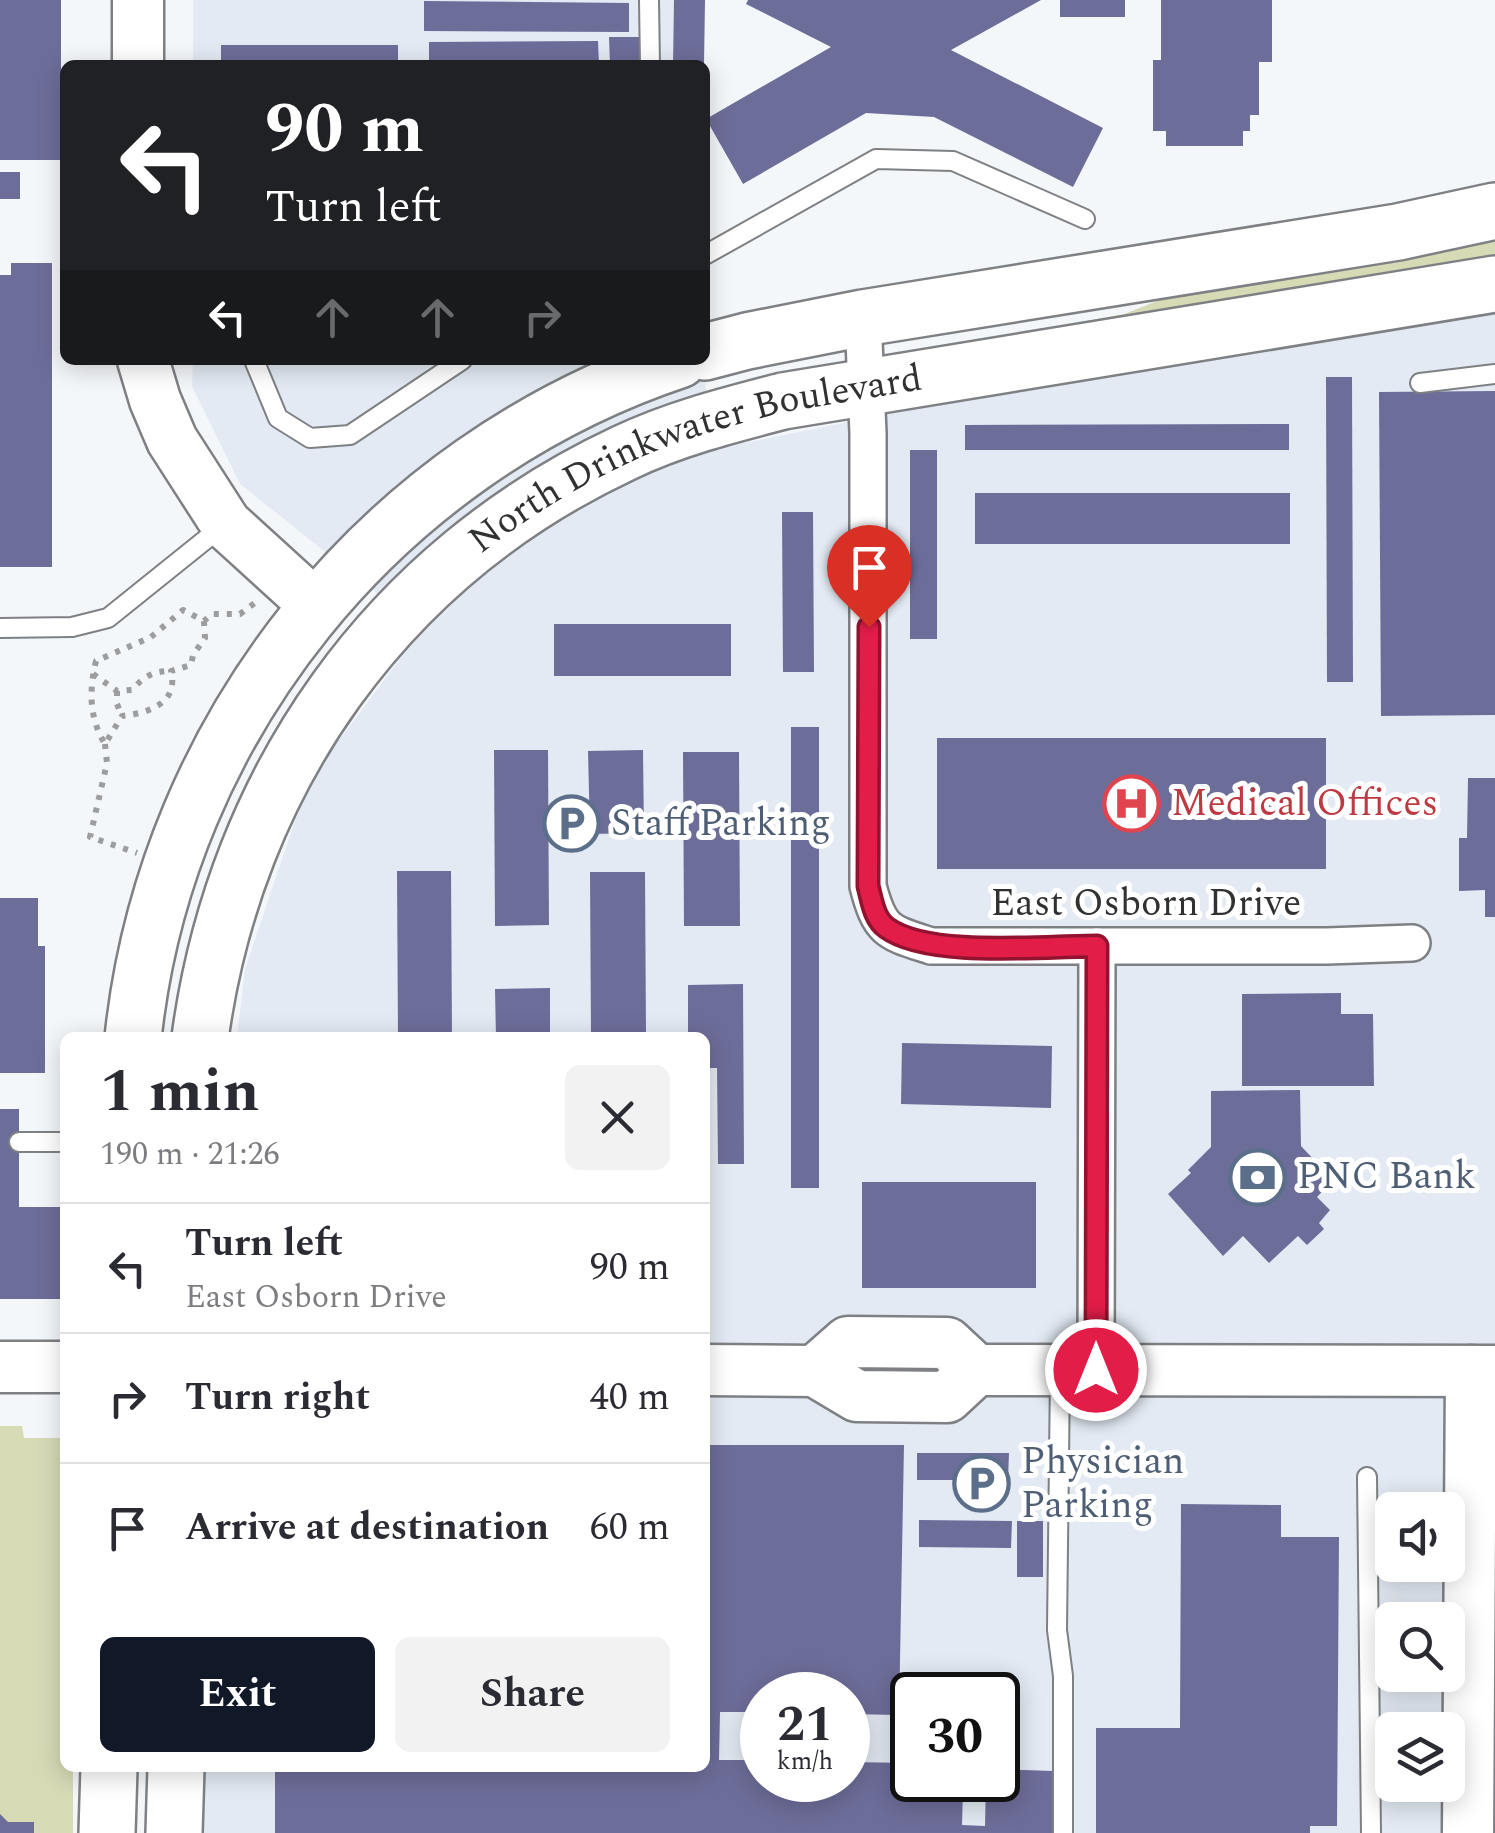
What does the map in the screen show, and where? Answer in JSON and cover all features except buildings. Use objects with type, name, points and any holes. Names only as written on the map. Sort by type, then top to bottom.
[{"type":"main road","name":"North Drinkwater Boulevard","points":[[710,350],[864,318],[1379,235],[1495,211]]},
{"type":"main road","name":"North Drinkwater Boulevard","points":[[201,1032],[234,882],[283,775],[313,724],[368,648],[424,588],[516,514],[568,482],[624,452],[690,427],[783,401],[1486,284]]},
{"type":"main road","name":"North Drinkwater Boulevard","points":[[134,1032],[146,951],[180,840],[205,780],[233,728],[315,605],[386,533],[480,458],[582,399],[664,365]]},
{"type":"main road","points":[[107,1833],[109,1772]]},
{"type":"main road","points":[[174,1833],[176,1772]]},
{"type":"street","points":[[138,0],[138,60]]},
{"type":"street","points":[[864,318],[867,385]]},
{"type":"street","points":[[144,365],[172,440],[226,524],[368,648]]},
{"type":"street","name":"East Osborn Drive","points":[[867,385],[868,886],[884,927],[931,946],[1412,943]]},
{"type":"street","points":[[1078,1370],[1097,946]]},
{"type":"street","points":[[0,1367],[60,1368]]},
{"type":"street","points":[[710,1370],[815,1372],[857,1396],[947,1396],[976,1370],[1483,1371],[1468,1833]]},
{"type":"lane","points":[[649,0],[650,60]]},
{"type":"lane","points":[[710,252],[876,159],[953,161],[1086,219]]},
{"type":"lane","points":[[256,365],[278,418],[310,438],[350,435],[454,365]]},
{"type":"lane","points":[[1420,383],[1495,374]]},
{"type":"lane","points":[[0,628],[72,627],[108,618],[226,524]]},
{"type":"lane","points":[[20,1142],[60,1142]]},
{"type":"lane","points":[[1063,1833],[1064,1676],[1057,1630],[1078,1370]]},
{"type":"lane","points":[[1367,1477],[1371,1833]]},
{"type":"path","points":[[204,621],[212,614],[240,614],[258,601]]},
{"type":"path","points":[[139,854],[90,836],[107,764],[91,700],[92,674],[96,661],[151,637],[183,610],[204,621]]},
{"type":"path","points":[[92,674],[117,691],[132,690],[142,678],[191,664],[205,638],[204,621]]},
{"type":"path","points":[[122,716],[161,705],[170,695],[171,670]]},
{"type":"path","points":[[105,744],[122,716],[117,691]]},
{"type":"shaded area","points":[[193,0],[704,0],[704,60],[193,60]]},
{"type":"shaded area","points":[[1495,314],[1495,1833],[190,1833],[190,1772],[710,1772],[710,1032],[238,1032],[245,969],[308,782],[422,629],[240,484],[192,386],[193,365],[706,365],[706,451],[906,410]]},
{"type":"green space","points":[[1495,236],[1495,254],[1480,260],[940,348],[1124,314],[1175,294]]},
{"type":"green space","points":[[0,1426],[22,1426],[24,1438],[60,1438],[60,1772],[73,1772],[73,1833],[0,1833]]},
{"type":"place","name":"Medical Offices","points":[[1132,804]]},
{"type":"place","name":"Staff Parking","points":[[572,824]]},
{"type":"place","name":"PNC Bank","points":[[1258,1177]]},
{"type":"place","name":"Physician Parking","points":[[982,1484]]},
{"type":"route","points":[[869,627],[868,886],[884,927],[931,946],[1097,946],[1096,1370]]}]
